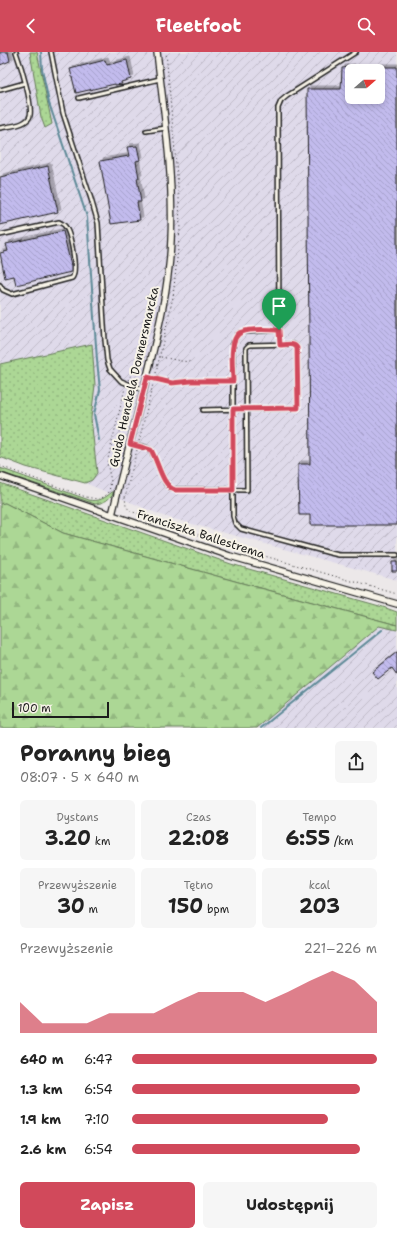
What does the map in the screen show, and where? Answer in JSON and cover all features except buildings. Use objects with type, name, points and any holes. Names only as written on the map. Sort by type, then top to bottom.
[{"type":"street","name":"Guido Henckela Donnersmarcka","points":[[112,515],[161,316],[170,254],[172,197],[157,52]]},
{"type":"street","name":"Franciszka Ballestrema","points":[[0,476],[230,556],[397,604]]},
{"type":"lane","points":[[0,128],[20,124],[29,119],[31,112],[25,83],[16,52]]},
{"type":"lane","points":[[51,52],[63,113],[98,224],[107,360],[110,369],[121,381],[143,390]]},
{"type":"lane","points":[[280,345],[278,108],[280,101],[356,52]]},
{"type":"lane","points":[[79,98],[160,79]]},
{"type":"lane","points":[[0,90],[25,83]]},
{"type":"lane","points":[[146,131],[166,128]]},
{"type":"lane","points":[[0,235],[59,222],[65,225],[68,232],[75,264],[74,276],[72,278],[12,294],[3,290],[0,285]]},
{"type":"lane","points":[[279,330],[241,332],[236,335],[233,344],[233,516],[235,524],[241,528],[339,555],[397,555]]},
{"type":"lane","points":[[130,444],[151,450],[166,484],[175,490],[247,490],[247,409],[246,348],[250,345],[293,344],[296,346],[298,408],[247,409],[233,409],[203,410]]},
{"type":"lane","points":[[147,377],[172,383],[191,381],[233,381]]},
{"type":"path","points":[[160,356],[191,362]]},
{"type":"path","points":[[128,382],[140,360],[143,358]]},
{"type":"path","points":[[0,466],[86,497],[97,499],[104,497],[109,492],[111,486],[107,463],[126,388]]},
{"type":"path","points":[[125,497],[126,506],[130,511],[137,514],[240,549],[397,594]]},
{"type":"shaded area","points":[[0,52],[397,52],[397,580],[163,516],[85,483],[26,467],[0,457]]},
{"type":"shaded area","points":[[379,625],[397,630],[397,728],[257,728]]},
{"type":"green space","points":[[30,52],[37,52],[52,124],[45,128],[41,117]]},
{"type":"green space","points":[[92,344],[95,385],[91,418],[97,473],[92,480],[85,483],[26,467],[0,457],[0,364]]},
{"type":"green space","points":[[0,468],[89,500],[99,500],[114,492],[106,501],[95,504],[0,472]]},
{"type":"green space","points":[[0,483],[231,564],[397,612],[397,625],[63,533],[5,503],[0,504]]},
{"type":"green space","points":[[5,503],[63,533],[397,625],[397,630],[379,626],[257,728],[0,728],[0,504]]},
{"type":"waterway","points":[[41,52],[42,69],[49,103],[87,217],[100,390],[94,414],[99,440]]},
{"type":"waterway","points":[[261,728],[382,630]]},
{"type":"route","points":[[279,330],[280,345],[293,344],[297,348],[298,408],[233,409],[233,490],[175,490],[170,488],[166,484],[151,450],[130,444],[147,377],[172,383],[191,381],[233,381],[233,344],[236,335],[247,331],[279,330]]}]
